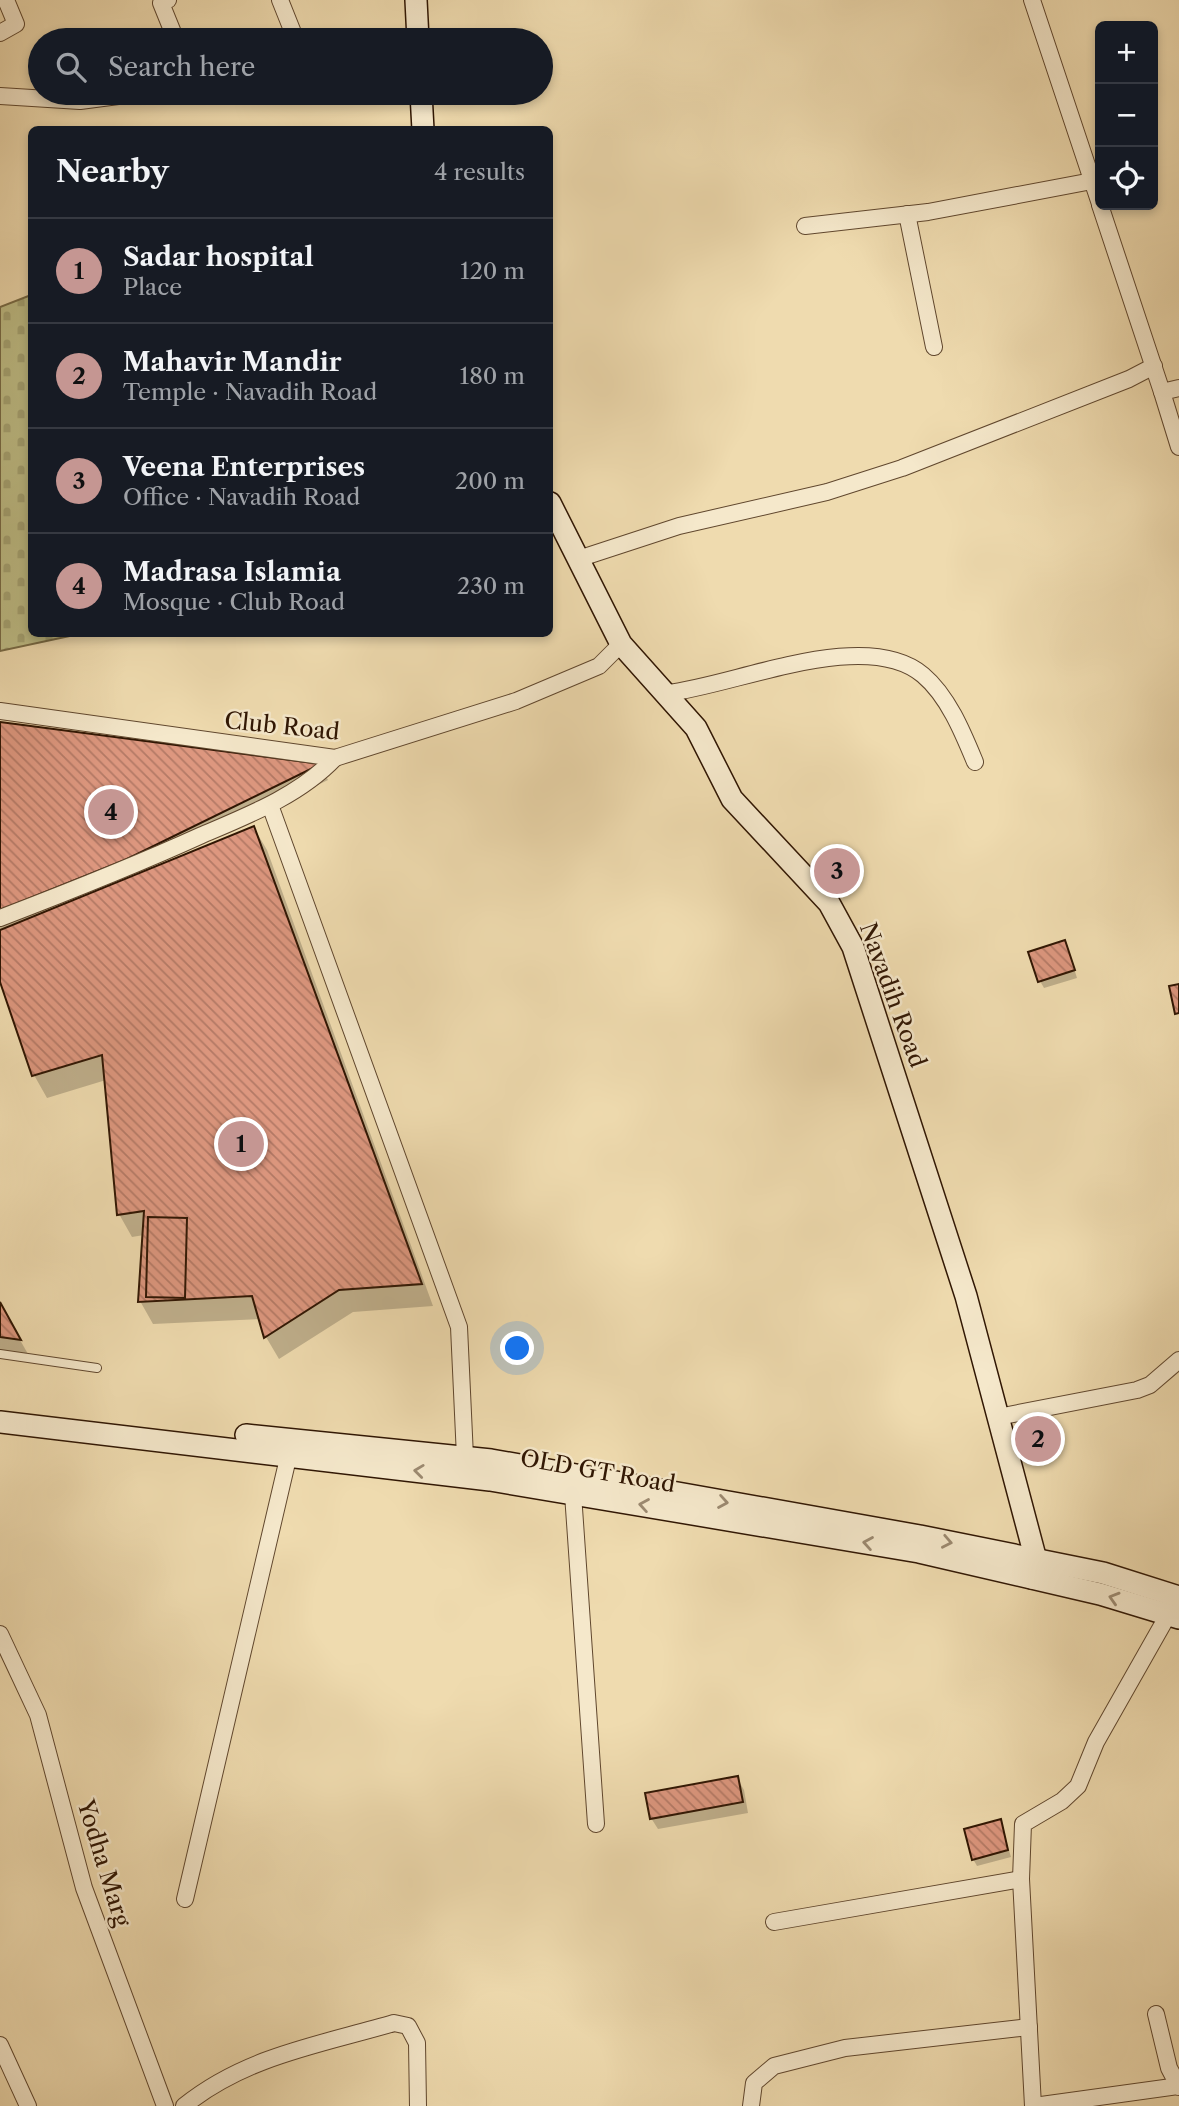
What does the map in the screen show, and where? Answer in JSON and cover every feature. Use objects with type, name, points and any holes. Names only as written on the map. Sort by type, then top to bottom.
[{"type":"main road","points":[[416,0],[417,28]]},
{"type":"main road","points":[[422,105],[423,126]]},
{"type":"main road","name":"Navadih Road","points":[[553,509],[621,643],[696,728],[732,799],[829,903],[853,947],[967,1296],[999,1417],[1034,1569]]},
{"type":"main road","name":"OLD GT Road","points":[[0,1409],[465,1457],[920,1536],[1034,1569]]},
{"type":"main road","name":"OLD GT Road","points":[[0,1422],[289,1454],[573,1494],[1034,1569],[1103,1573],[1175,1610]]},
{"type":"street","points":[[0,33],[16,24],[6,0]]},
{"type":"street","points":[[168,0],[161,3],[171,28]]},
{"type":"street","points":[[280,0],[291,28]]},
{"type":"street","points":[[1032,0],[1095,190]]},
{"type":"street","points":[[0,96],[28,98]]},
{"type":"street","points":[[805,226],[907,214],[1092,181]]},
{"type":"street","points":[[1102,210],[1179,447]]},
{"type":"street","points":[[907,214],[934,347]]},
{"type":"street","points":[[578,559],[679,526],[827,492],[890,472],[1129,379],[1154,366]]},
{"type":"street","points":[[1163,392],[1179,387]]},
{"type":"street","name":"Club Road","points":[[0,711],[335,758],[516,701],[599,666],[621,643]]},
{"type":"street","points":[[667,693],[693,690],[787,664],[829,658],[869,657],[901,662],[923,675],[939,693],[962,729],[975,762]]},
{"type":"street","points":[[0,918],[131,867],[270,805],[323,771],[335,758]]},
{"type":"street","points":[[270,805],[458,1327],[465,1457]]},
{"type":"street","points":[[999,1417],[1137,1390],[1150,1385],[1179,1360]]},
{"type":"street","points":[[185,1899],[227,1732],[289,1454]]},
{"type":"street","points":[[573,1494],[596,1824]]},
{"type":"street","points":[[1156,2014],[1169,2068],[1179,2087],[1034,2106],[1021,1879],[1023,1824],[1062,1801],[1078,1786],[1096,1742],[1175,1610]]},
{"type":"street","name":"Yodha Marg","points":[[0,1633],[38,1715],[84,1888],[165,2106]]},
{"type":"street","points":[[774,1922],[1021,1879]]},
{"type":"street","points":[[184,2106],[199,2093],[268,2057],[394,2023],[408,2026],[417,2043],[418,2106]]},
{"type":"street","points":[[751,2106],[754,2083],[774,2066],[845,2048],[1029,2027]]},
{"type":"street","points":[[0,2045],[28,2106]]},
{"type":"lane","points":[[0,1354],[97,1368]]},
{"type":"green space","points":[[28,296],[28,637],[65,637],[0,651],[0,307]]},
{"type":"building","points":[[0,722],[321,764],[125,860],[0,910]]},
{"type":"building","points":[[254,826],[422,1284],[339,1290],[264,1338],[252,1296],[138,1302],[144,1211],[117,1215],[102,1055],[32,1076],[0,982],[0,930]]},
{"type":"building","points":[[1065,940],[1075,970],[1038,982],[1028,952]]},
{"type":"building","points":[[1179,984],[1179,1013],[1175,1014],[1169,986]]},
{"type":"building","points":[[148,1217],[187,1218],[185,1298],[146,1297]]},
{"type":"building","points":[[0,1302],[21,1340],[0,1337]]},
{"type":"building","points":[[738,1776],[743,1802],[650,1819],[645,1793]]},
{"type":"building","points":[[1001,1819],[1008,1850],[972,1860],[964,1829]]},
{"type":"place","name":"Madrasa Islamia","points":[[111,812]]},
{"type":"place","name":"Veena Enterprises","points":[[837,871]]},
{"type":"place","name":"Sadar hospital","points":[[241,1144]]},
{"type":"place","name":"Mahavir Mandir","points":[[1038,1439]]}]
